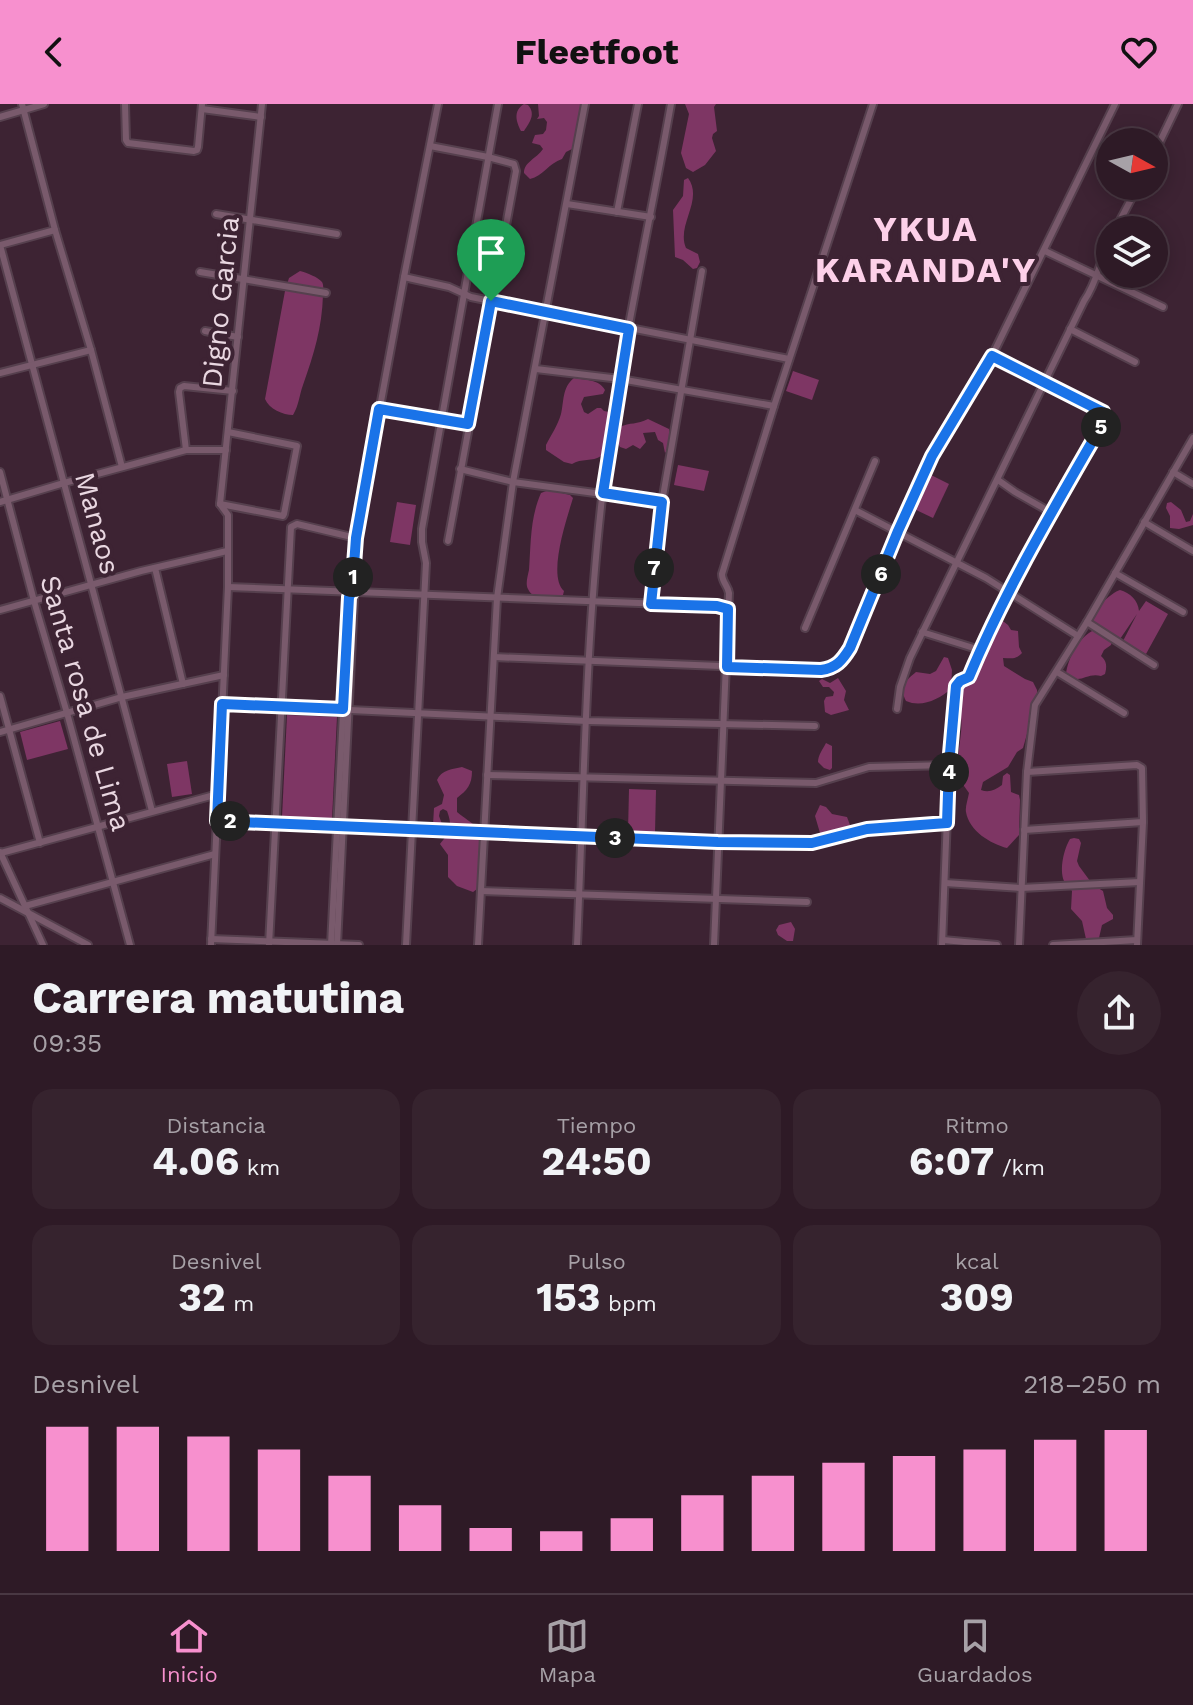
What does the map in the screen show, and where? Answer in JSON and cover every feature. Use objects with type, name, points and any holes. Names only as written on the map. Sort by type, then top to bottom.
[{"type":"street","points":[[0,117],[22,106],[44,104]]},
{"type":"street","points":[[125,104],[128,143],[194,151],[198,147],[202,107],[261,117]]},
{"type":"street","name":"Digno Garcia","points":[[228,587],[228,515],[220,504],[262,104]]},
{"type":"street","points":[[334,944],[356,538],[438,104]]},
{"type":"street","points":[[406,945],[426,559],[422,529],[498,104]]},
{"type":"street","points":[[478,945],[497,598],[513,482],[585,104]]},
{"type":"street","points":[[617,212],[638,104]]},
{"type":"street","points":[[577,945],[591,601],[603,493],[620,379],[671,104]]},
{"type":"street","points":[[714,945],[729,590],[722,574],[873,104]]},
{"type":"street","points":[[494,657],[821,670],[839,664],[850,648],[932,456],[992,356],[1115,104]]},
{"type":"street","points":[[1166,128],[1178,104]]},
{"type":"street","points":[[22,106],[122,467]]},
{"type":"street","points":[[430,146],[514,164],[516,171],[448,541]]},
{"type":"street","points":[[567,204],[651,217]]},
{"type":"street","points":[[216,214],[337,234]]},
{"type":"street","points":[[0,245],[55,230]]},
{"type":"street","name":"Manaos","points":[[0,245],[152,811]]},
{"type":"street","points":[[1045,251],[1096,275]]},
{"type":"street","points":[[651,604],[662,502],[702,271]]},
{"type":"street","points":[[200,272],[326,293]]},
{"type":"street","points":[[404,277],[491,301],[789,359]]},
{"type":"street","points":[[897,709],[900,687],[922,632],[1096,278]]},
{"type":"street","points":[[1124,288],[1163,307]]},
{"type":"street","points":[[1070,329],[1135,362]]},
{"type":"street","points":[[205,331],[238,337]]},
{"type":"street","points":[[0,373],[91,350]]},
{"type":"street","points":[[992,356],[1103,412],[1104,417],[1008,594],[969,677],[956,686],[949,765],[942,942],[997,945]]},
{"type":"street","points":[[536,369],[620,379],[774,406]]},
{"type":"street","points":[[186,450],[180,388],[233,391]]},
{"type":"street","points":[[379,409],[468,424]]},
{"type":"street","points":[[220,504],[278,516],[284,514],[297,446],[228,432]]},
{"type":"street","points":[[1019,945],[1027,772],[1035,705],[1087,622],[1193,438]]},
{"type":"street","points":[[3,501],[186,450],[226,450]]},
{"type":"street","points":[[805,628],[875,461]]},
{"type":"street","points":[[460,469],[513,482],[662,502]]},
{"type":"street","name":"Santa rosa de Lima","points":[[0,472],[3,501],[67,713],[130,945]]},
{"type":"street","points":[[1173,472],[1193,484]]},
{"type":"street","points":[[998,480],[1052,513]]},
{"type":"street","points":[[994,488],[1015,492]]},
{"type":"street","points":[[855,510],[986,578],[1078,636]]},
{"type":"street","points":[[1144,522],[1193,551]]},
{"type":"street","points":[[270,943],[291,527],[297,524],[356,538]]},
{"type":"street","points":[[0,610],[227,551]]},
{"type":"street","points":[[155,568],[183,684]]},
{"type":"street","points":[[1115,573],[1183,612]]},
{"type":"street","points":[[359,945],[211,942],[228,587],[717,606],[728,609]]},
{"type":"street","points":[[1087,622],[1154,665]]},
{"type":"street","points":[[922,632],[980,650]]},
{"type":"street","points":[[1057,672],[1124,713]]},
{"type":"street","points":[[0,732],[122,697],[224,675]]},
{"type":"street","points":[[0,696],[40,843]]},
{"type":"street","points":[[222,704],[587,721],[815,726]]},
{"type":"street","points":[[487,775],[816,783],[869,767],[949,765]]},
{"type":"street","points":[[1027,772],[1137,765],[1143,773],[1137,943],[1053,945]]},
{"type":"street","points":[[43,945],[0,853],[218,794]]},
{"type":"street","points":[[217,821],[582,837],[812,843],[867,829],[947,823]]},
{"type":"street","points":[[1024,830],[1143,822]]},
{"type":"street","points":[[26,909],[215,854]]},
{"type":"street","points":[[945,883],[1021,888],[1140,882]]},
{"type":"street","points":[[481,891],[807,902]]},
{"type":"street","points":[[0,898],[26,909],[88,945]]},
{"type":"shaded area","points":[[524,104],[528,105],[532,115],[524,131],[521,131],[516,116]]},
{"type":"shaded area","points":[[538,104],[581,104],[574,148],[530,179],[524,173],[525,169],[543,149],[532,143],[535,135],[543,134],[546,130],[547,122],[544,118],[537,119]]},
{"type":"shaded area","points":[[685,104],[716,104],[717,131],[712,138],[716,151],[705,165],[693,172],[686,168],[681,153],[689,114]]},
{"type":"shaded area","points":[[688,178],[693,195],[684,239],[686,248],[698,254],[700,262],[693,269],[675,257],[673,210],[683,196],[684,180]]},
{"type":"shaded area","points":[[300,271],[322,282],[323,295],[317,341],[293,415],[277,411],[265,399],[285,291],[289,278]]},
{"type":"shaded area","points":[[793,371],[819,380],[812,400],[786,391]]},
{"type":"shaded area","points":[[574,378],[595,382],[605,390],[603,394],[584,397],[581,404],[584,412],[588,414],[601,408],[611,416],[601,456],[572,464],[546,450],[546,445],[560,418],[565,390]]},
{"type":"shaded area","points":[[648,419],[669,429],[670,441],[665,453],[663,443],[655,432],[643,433],[646,442],[640,449],[633,445],[626,449],[620,447],[616,439],[620,427]]},
{"type":"shaded area","points":[[678,465],[709,471],[704,491],[674,485]]},
{"type":"shaded area","points":[[929,474],[949,484],[933,518],[912,508]]},
{"type":"shaded area","points":[[549,490],[573,498],[558,560],[557,573],[563,595],[544,598],[534,596],[527,582],[535,512],[541,493]]},
{"type":"shaded area","points":[[397,502],[416,505],[410,545],[390,542]]},
{"type":"shaded area","points":[[1171,502],[1181,510],[1186,522],[1193,514],[1193,525],[1170,528],[1166,508],[1167,503]]},
{"type":"shaded area","points":[[1120,590],[1133,598],[1139,611],[1146,601],[1168,614],[1146,654],[1123,641],[1137,614],[1120,639],[1105,633],[1112,641],[1101,656],[1106,664],[1105,674],[1075,679],[1066,674],[1075,649],[1094,630],[1092,623],[1098,609]]},
{"type":"shaded area","points":[[999,618],[1011,630],[1018,631],[1022,653],[1015,658],[1003,658],[1004,666],[1033,682],[1037,690],[1023,748],[1008,767],[983,782],[981,790],[997,788],[1002,785],[1003,776],[1007,773],[1010,775],[1011,792],[1019,795],[1020,800],[1019,835],[1007,848],[988,840],[971,825],[966,810],[969,793],[957,771],[961,723],[957,691],[966,674],[965,669],[977,661]]},
{"type":"shaded area","points":[[944,657],[948,658],[952,670],[951,689],[930,701],[906,701],[903,688],[909,678],[916,672],[930,674],[936,671]]},
{"type":"shaded area","points":[[838,678],[846,691],[844,700],[849,710],[831,715],[825,712],[824,701],[834,692],[829,687],[823,687],[819,681],[822,679],[830,683]]},
{"type":"shaded area","points":[[287,715],[337,717],[332,819],[282,817]]},
{"type":"shaded area","points":[[60,721],[68,749],[27,760],[20,732]]},
{"type":"shaded area","points":[[826,743],[832,746],[830,770],[818,762]]},
{"type":"shaded area","points":[[187,761],[192,794],[172,797],[167,764]]},
{"type":"shaded area","points":[[462,767],[472,771],[472,776],[468,787],[457,798],[457,812],[478,829],[482,841],[477,889],[473,892],[457,886],[448,877],[448,855],[440,844],[450,829],[447,811],[440,811],[440,828],[433,825],[434,808],[442,804],[444,795],[437,780],[444,772]]},
{"type":"shaded area","points":[[629,789],[656,790],[655,833],[628,832]]},
{"type":"shaded area","points":[[820,805],[832,814],[847,817],[850,825],[847,834],[840,837],[820,833],[815,816]]},
{"type":"shaded area","points":[[1070,839],[1081,843],[1077,861],[1079,866],[1093,885],[1103,891],[1107,908],[1113,915],[1113,919],[1102,925],[1099,938],[1095,940],[1086,939],[1082,921],[1071,909],[1072,891],[1063,876],[1064,854]]},
{"type":"shaded area","points":[[791,922],[795,929],[793,941],[787,941],[776,930],[779,925]]},
{"type":"district","name":"YKUA KARANDA'Y","points":[[926,248]]},
{"type":"route","points":[[491,301],[629,329],[603,493],[662,502],[651,604],[728,609],[727,667],[821,670],[839,664],[850,648],[932,456],[992,356],[1103,412],[1104,421],[986,635],[969,677],[956,686],[947,823],[867,829],[812,843],[718,842],[217,821],[222,704],[343,709],[349,597],[356,538],[379,409],[468,424],[491,301]]}]
